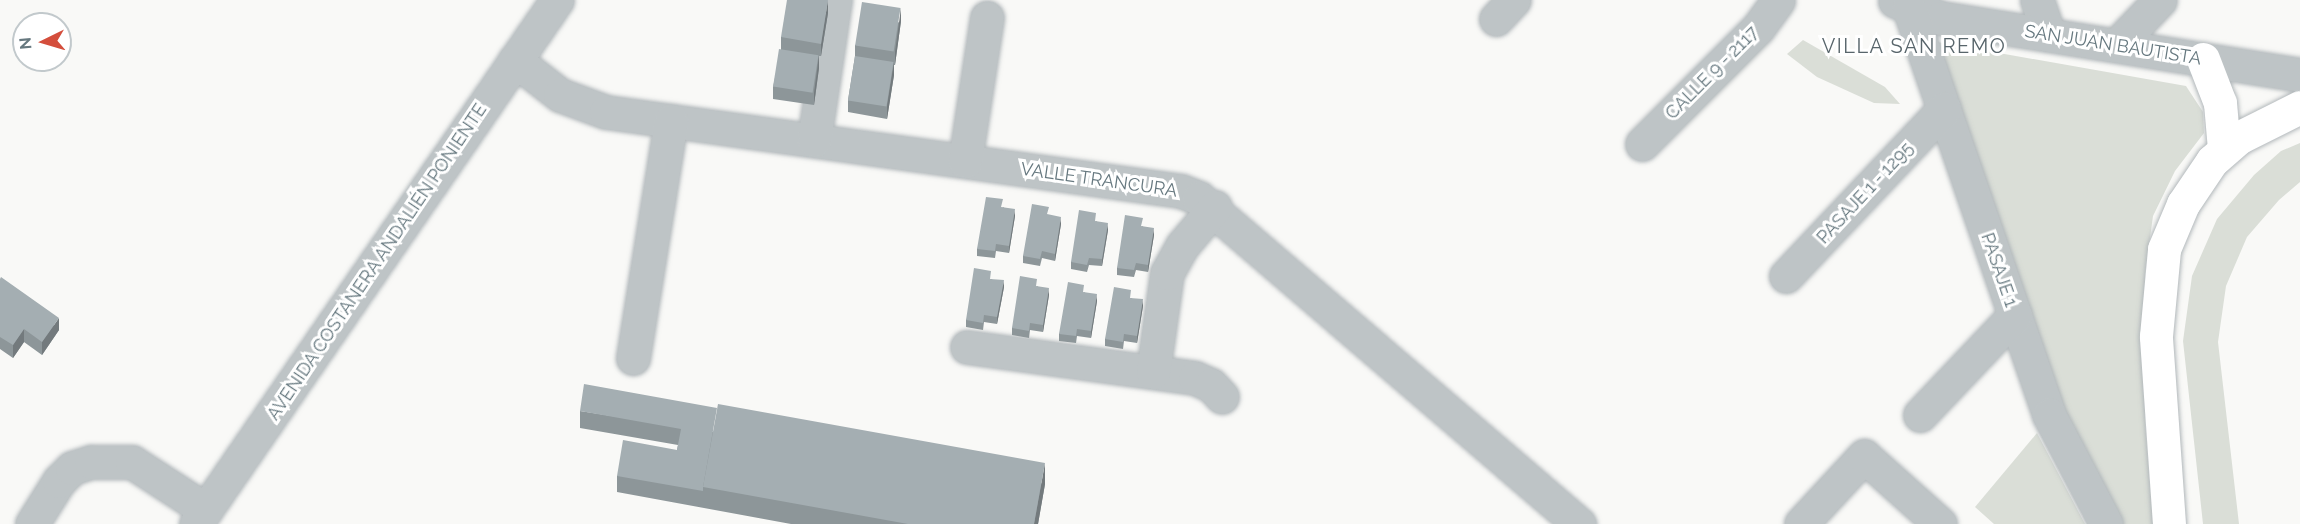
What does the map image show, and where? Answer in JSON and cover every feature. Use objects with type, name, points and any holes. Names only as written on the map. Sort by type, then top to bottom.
[{"type":"main road","points":[[2203,59],[2220,103],[2224,149]]},
{"type":"main road","points":[[2169,524],[2156,336],[2159,272],[2172,226],[2201,174],[2224,149],[2238,138],[2300,107]]},
{"type":"street","name":"AVENIDA COSTANERA ANDALIÉN PONIENTE","points":[[201,517],[557,0]]},
{"type":"street","points":[[814,140],[835,0]]},
{"type":"street","name":"CALLE 9 - 2117","points":[[1642,144],[1758,28],[1778,0]]},
{"type":"street","points":[[2037,0],[2049,35]]},
{"type":"street","points":[[2117,45],[2160,0]]},
{"type":"street","name":"SAN JUAN BAUTISTA","points":[[1901,4],[1941,18],[2300,75]]},
{"type":"street","name":"PASAJE 1","points":[[1901,4],[1944,109],[2049,415],[2106,524]]},
{"type":"street","points":[[965,161],[987,18]]},
{"type":"street","name":"VALLE TRANCURA","points":[[515,60],[575,103],[606,112],[1181,191],[1215,207],[1579,524]]},
{"type":"street","name":"PASAJE 1 - 1295","points":[[1786,276],[1944,109]]},
{"type":"street","points":[[633,358],[671,121]]},
{"type":"street","points":[[1153,372],[1167,273],[1182,246],[1215,207]]},
{"type":"street","points":[[1920,415],[2015,315]]},
{"type":"street","points":[[967,346],[1203,381],[1222,397]]},
{"type":"street","points":[[1801,524],[1864,456],[1940,524]]},
{"type":"street","points":[[32,524],[59,481],[72,468],[91,462],[132,462],[201,517]]},
{"type":"shaded area","points":[[1803,40],[1885,87],[1900,104],[1874,103],[1817,77],[1787,54]]},
{"type":"shaded area","points":[[1937,42],[2186,86],[2203,112],[2204,133],[2175,171],[2153,216],[2145,274],[2145,421],[2153,524],[2118,524],[2038,353]]},
{"type":"shaded area","points":[[2300,143],[2300,182],[2279,200],[2247,237],[2226,286],[2218,342],[2239,524],[2203,524],[2183,341],[2192,276],[2217,219],[2254,175],[2281,151]]},
{"type":"shaded area","points":[[2037,433],[2085,524],[1994,524],[1975,507]]},
{"type":"building","points":[[787,0],[828,0],[821,44],[781,37]]},
{"type":"building","points":[[862,2],[901,8],[894,52],[855,45]]},
{"type":"building","points":[[779,49],[819,55],[813,93],[773,87]]},
{"type":"building","points":[[855,56],[894,62],[886,107],[848,100]]},
{"type":"building","points":[[986,197],[1003,199],[1001,207],[1015,209],[1009,246],[996,244],[995,251],[977,249]]},
{"type":"building","points":[[1032,204],[1049,207],[1047,214],[1061,217],[1055,254],[1042,251],[1040,259],[1023,256]]},
{"type":"building","points":[[1079,210],[1096,213],[1095,221],[1108,223],[1102,259],[1089,258],[1087,265],[1071,262]]},
{"type":"building","points":[[1125,215],[1143,218],[1141,226],[1154,228],[1148,265],[1136,263],[1134,270],[1117,268]]},
{"type":"building","points":[[974,268],[991,271],[990,279],[1004,280],[997,317],[984,315],[983,323],[966,320]]},
{"type":"building","points":[[1020,276],[1037,279],[1036,286],[1049,288],[1043,325],[1030,323],[1029,331],[1012,328]]},
{"type":"building","points":[[1,277],[59,318],[42,342],[24,329],[13,345],[0,337]]},
{"type":"building","points":[[1068,282],[1084,285],[1083,292],[1097,294],[1091,331],[1077,329],[1076,336],[1059,334]]},
{"type":"building","points":[[1114,287],[1131,290],[1130,298],[1143,299],[1137,336],[1124,334],[1123,342],[1105,339]]},
{"type":"building","points":[[584,384],[717,408],[703,491],[617,476],[623,440],[677,450],[681,429],[580,411]]},
{"type":"building","points":[[718,404],[1045,463],[1034,524],[908,524],[703,487]]},
{"type":"district","name":"VILLA SAN REMO","points":[[1914,46]]}]
